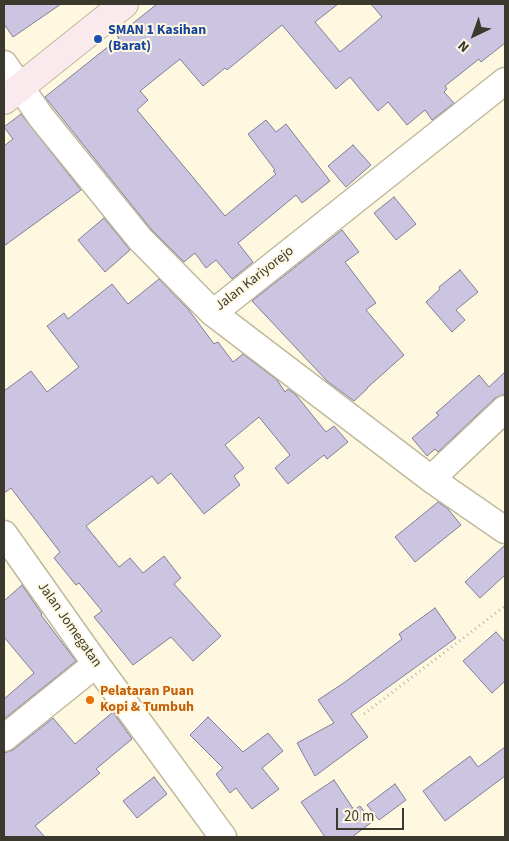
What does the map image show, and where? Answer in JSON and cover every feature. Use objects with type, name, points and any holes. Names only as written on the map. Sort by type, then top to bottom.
[{"type":"street","points":[[12,94],[124,4]]},
{"type":"street","name":"Jalan Kariyorejo","points":[[4,64],[12,94],[96,186],[140,239],[213,313],[505,81]]},
{"type":"street","points":[[213,313],[431,479],[505,530]]},
{"type":"street","points":[[431,479],[505,409]]},
{"type":"street","name":"Jalan Jomegatan","points":[[4,534],[96,664],[223,837]]},
{"type":"street","points":[[4,738],[96,664]]},
{"type":"path","points":[[364,714],[505,606]]},
{"type":"building","points":[[4,4],[61,4],[13,37],[4,24]]},
{"type":"building","points":[[157,4],[338,4],[315,22],[340,52],[382,17],[371,4],[505,4],[505,43],[481,62],[479,59],[445,86],[447,89],[444,92],[454,103],[432,120],[425,110],[407,125],[388,102],[378,111],[350,77],[336,89],[282,25],[227,70],[225,68],[203,86],[180,59],[140,91],[148,100],[137,110],[225,216],[276,174],[248,134],[266,120],[276,132],[286,124],[330,181],[302,203],[296,195],[238,243],[253,262],[232,279],[216,260],[206,268],[195,253],[184,262],[151,229],[45,97],[119,38],[117,36]]},
{"type":"building","points":[[21,114],[81,190],[4,246],[4,146],[13,139],[4,127]]},
{"type":"building","points":[[353,145],[371,165],[346,187],[328,166]]},
{"type":"building","points":[[394,197],[416,224],[396,240],[374,213]]},
{"type":"building","points":[[104,218],[130,250],[105,272],[78,240]]},
{"type":"building","points":[[342,230],[359,252],[345,262],[376,303],[366,310],[404,355],[354,401],[327,381],[252,301]]},
{"type":"building","points":[[460,270],[478,292],[456,310],[465,320],[452,332],[426,302],[440,289],[439,287]]},
{"type":"building","points":[[159,279],[188,309],[214,344],[218,342],[233,362],[243,354],[277,380],[285,392],[288,389],[296,395],[326,432],[334,426],[348,442],[327,459],[324,455],[288,484],[275,468],[290,455],[259,417],[225,445],[244,468],[234,476],[240,485],[204,514],[171,473],[158,484],[152,476],[86,526],[119,567],[130,558],[143,573],[164,556],[181,578],[174,584],[221,636],[193,661],[171,637],[133,665],[94,617],[102,611],[79,583],[76,585],[54,558],[60,552],[11,488],[4,493],[4,391],[31,371],[47,392],[79,367],[47,326],[64,313],[68,319],[112,284],[128,304]]},
{"type":"building","points":[[505,372],[505,394],[495,398],[438,452],[435,449],[427,456],[412,438],[439,415],[436,413],[479,375],[489,387]]},
{"type":"building","points":[[438,502],[448,509],[461,525],[415,562],[395,537]]},
{"type":"building","points":[[505,545],[505,575],[480,598],[465,582]]},
{"type":"building","points":[[22,585],[41,615],[76,661],[4,719],[4,699],[34,673],[4,637],[4,601]]},
{"type":"building","points":[[435,608],[456,638],[351,714],[368,737],[315,776],[297,743],[334,723],[318,700],[402,639],[399,634]]},
{"type":"building","points":[[496,632],[505,642],[505,681],[492,693],[463,661]]},
{"type":"building","points":[[113,712],[132,739],[96,769],[100,773],[35,826],[45,837],[4,837],[4,753],[13,750],[53,718],[75,744]]},
{"type":"building","points":[[208,717],[243,752],[268,733],[283,751],[262,768],[279,789],[252,809],[236,788],[230,793],[216,774],[223,768],[190,735]]},
{"type":"building","points":[[505,747],[505,776],[445,821],[423,791],[470,756],[478,767]]},
{"type":"building","points":[[154,777],[167,794],[137,818],[123,801]]},
{"type":"building","points":[[334,780],[354,810],[360,806],[372,822],[352,837],[325,837],[301,802]]},
{"type":"building","points":[[395,784],[406,800],[379,820],[367,805]]},
{"type":"place","name":"SMAN 1 Kasihan (Barat)","points":[[98,39]]},
{"type":"place","name":"Pelataran Puan Kopi & Tumbuh","points":[[90,700]]}]
